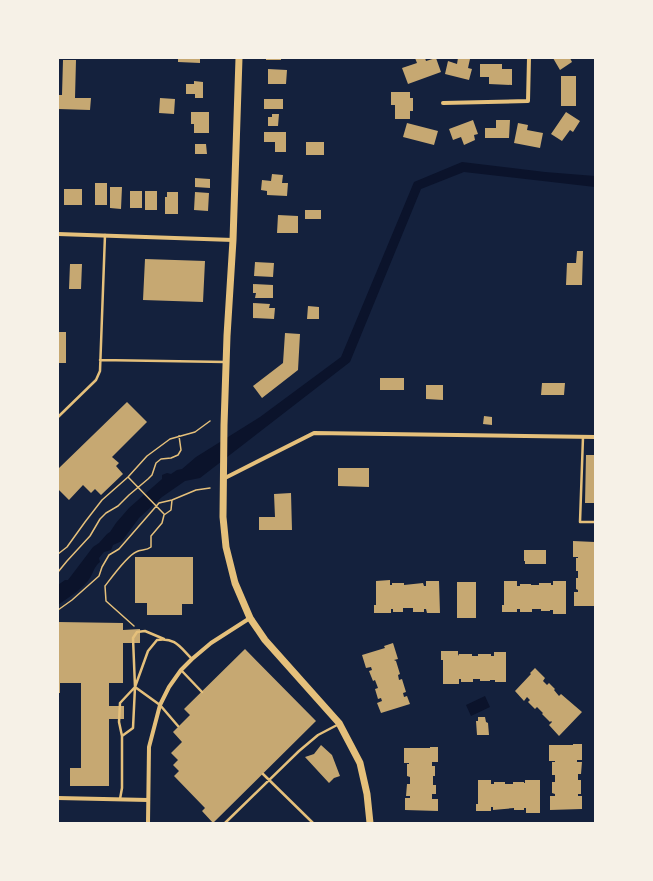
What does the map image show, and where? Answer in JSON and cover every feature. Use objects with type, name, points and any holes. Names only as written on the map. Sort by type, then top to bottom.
[{"type":"main road","points":[[239,58],[233,240],[224,425],[223,517],[226,547],[235,583],[250,618],[265,640],[339,723],[360,763],[367,794],[370,823]]},
{"type":"street","points":[[443,102],[528,102],[529,58]]},
{"type":"street","points":[[58,234],[233,240]]},
{"type":"street","points":[[223,479],[314,433],[595,437]]},
{"type":"street","points":[[148,823],[149,747],[160,705],[169,687],[181,670],[192,659],[211,643],[250,618]]},
{"type":"street","points":[[58,798],[148,800]]},
{"type":"lane","points":[[58,417],[96,380],[100,370],[105,236]]},
{"type":"lane","points":[[100,360],[226,362]]},
{"type":"lane","points":[[583,437],[580,522],[595,522]]},
{"type":"lane","points":[[122,736],[133,728],[135,687],[133,638],[137,632],[145,631],[164,639],[174,641],[192,659]]},
{"type":"lane","points":[[120,799],[122,788],[122,736],[119,722],[120,703],[135,687],[148,651],[156,640],[164,639]]},
{"type":"lane","points":[[181,670],[202,692]]},
{"type":"lane","points":[[135,687],[160,705],[178,726]]},
{"type":"lane","points":[[225,823],[299,751],[318,735],[339,723]]},
{"type":"lane","points":[[263,774],[313,823]]},
{"type":"path","points":[[58,554],[67,547],[84,522],[102,500],[128,477],[146,456],[170,439],[195,432],[210,421]]},
{"type":"path","points":[[58,572],[90,536],[100,519],[106,513],[118,506],[148,479],[152,475],[156,464],[161,459],[171,458],[178,455],[182,450],[179,436]]},
{"type":"path","points":[[128,477],[164,515]]},
{"type":"path","points":[[58,610],[72,600],[99,576],[109,555],[119,549],[159,503],[172,500],[196,490],[210,488]]},
{"type":"path","points":[[134,626],[106,601],[105,586],[126,560],[136,552],[147,550],[151,547],[151,536],[162,523],[164,515],[171,510],[172,500]]},
{"type":"water","points":[[462,162],[545,172],[595,176],[595,187],[464,172],[421,189],[350,362],[200,478],[185,481],[162,497],[139,518],[122,541],[113,545],[111,550],[104,552],[99,558],[100,562],[95,567],[84,586],[58,605],[58,585],[65,580],[68,580],[93,547],[110,532],[129,508],[162,479],[162,475],[167,473],[171,474],[182,469],[196,457],[260,417],[341,357],[414,182]]},
{"type":"water","points":[[485,696],[490,707],[471,716],[466,705]]},
{"type":"building","points":[[178,58],[200,58],[200,63],[178,62]]},
{"type":"building","points":[[266,58],[281,58],[281,60],[266,60]]},
{"type":"building","points":[[415,58],[425,58],[426,61],[436,58],[441,72],[408,84],[402,68],[417,63]]},
{"type":"building","points":[[458,58],[470,59],[468,68],[472,69],[469,80],[445,74],[448,61],[457,64]]},
{"type":"building","points":[[553,58],[570,58],[572,62],[560,70]]},
{"type":"building","points":[[63,60],[76,60],[75,98],[91,98],[90,110],[58,109],[58,95],[62,95]]},
{"type":"building","points":[[480,64],[502,64],[502,69],[512,69],[512,85],[489,84],[489,77],[480,77]]},
{"type":"building","points":[[268,69],[287,70],[286,84],[268,84]]},
{"type":"building","points":[[561,76],[576,76],[576,106],[561,106]]},
{"type":"building","points":[[194,81],[203,82],[203,98],[195,98],[195,94],[186,94],[186,84],[194,84]]},
{"type":"building","points":[[391,92],[410,92],[410,98],[413,98],[413,111],[410,111],[410,119],[395,119],[395,105],[391,105]]},
{"type":"building","points":[[160,98],[175,99],[174,114],[159,113]]},
{"type":"building","points":[[264,99],[283,99],[283,109],[264,109]]},
{"type":"building","points":[[191,112],[209,112],[209,133],[194,133],[194,124],[191,124]]},
{"type":"building","points":[[566,112],[580,121],[573,132],[570,130],[562,141],[551,134]]},
{"type":"building","points":[[272,114],[279,114],[278,126],[268,126],[268,117],[272,117]]},
{"type":"building","points":[[473,120],[478,134],[474,135],[475,140],[464,145],[461,137],[453,140],[449,129]]},
{"type":"building","points":[[496,120],[510,120],[509,138],[485,138],[485,128],[496,128]]},
{"type":"building","points":[[407,123],[438,131],[434,145],[403,137]]},
{"type":"building","points":[[518,123],[528,125],[527,130],[543,133],[540,148],[514,143]]},
{"type":"building","points":[[264,132],[286,132],[286,152],[275,152],[275,142],[264,142]]},
{"type":"building","points":[[306,142],[324,142],[324,155],[306,155]]},
{"type":"building","points":[[195,144],[206,144],[207,154],[195,154]]},
{"type":"building","points":[[272,174],[283,175],[282,183],[288,183],[287,196],[267,195],[267,191],[261,190],[262,180],[271,181]]},
{"type":"building","points":[[195,178],[210,179],[210,188],[195,187]]},
{"type":"building","points":[[95,183],[107,183],[107,205],[95,205]]},
{"type":"building","points":[[110,187],[122,187],[121,209],[110,208]]},
{"type":"building","points":[[64,189],[82,189],[82,205],[64,205]]},
{"type":"building","points":[[130,191],[142,191],[142,208],[130,208]]},
{"type":"building","points":[[145,191],[157,191],[157,210],[145,210]]},
{"type":"building","points":[[167,192],[178,192],[178,214],[165,214],[165,197],[167,197]]},
{"type":"building","points":[[195,192],[209,193],[208,211],[194,210]]},
{"type":"building","points":[[305,210],[321,210],[321,219],[305,219]]},
{"type":"building","points":[[278,215],[298,216],[298,233],[277,233]]},
{"type":"building","points":[[577,251],[583,251],[582,285],[566,285],[567,263],[576,263]]},
{"type":"building","points":[[145,259],[205,261],[203,302],[143,300]]},
{"type":"building","points":[[255,262],[274,263],[273,277],[254,276]]},
{"type":"building","points":[[70,264],[82,264],[81,289],[69,289]]},
{"type":"building","points":[[253,284],[273,285],[273,298],[255,298],[256,293],[253,293]]},
{"type":"building","points":[[253,303],[270,304],[269,308],[275,308],[274,319],[253,318]]},
{"type":"building","points":[[308,306],[319,307],[319,319],[307,319]]},
{"type":"building","points":[[58,332],[66,332],[66,363],[58,363]]},
{"type":"building","points":[[285,333],[300,334],[298,370],[262,398],[253,386],[283,363]]},
{"type":"building","points":[[380,378],[404,378],[404,390],[380,390]]},
{"type":"building","points":[[542,383],[565,383],[564,395],[541,395]]},
{"type":"building","points":[[426,385],[443,385],[443,400],[426,399]]},
{"type":"building","points":[[127,402],[147,422],[112,457],[119,463],[116,466],[123,474],[101,495],[95,489],[91,493],[83,485],[69,500],[58,489],[58,469]]},
{"type":"building","points":[[484,416],[492,417],[492,425],[483,424]]},
{"type":"building","points":[[586,455],[595,455],[595,503],[585,503]]},
{"type":"building","points":[[338,468],[369,468],[369,487],[338,486]]},
{"type":"building","points":[[291,493],[292,530],[259,530],[259,517],[275,517],[274,494]]},
{"type":"building","points":[[573,541],[595,542],[595,606],[574,606],[574,592],[578,592],[576,589],[576,578],[578,578],[578,571],[576,571],[576,558],[578,557],[573,557]]},
{"type":"building","points":[[524,550],[546,550],[546,564],[525,564]]},
{"type":"building","points":[[135,557],[193,557],[193,604],[182,604],[182,615],[147,615],[147,603],[135,603]]},
{"type":"building","points":[[390,580],[390,585],[392,585],[392,583],[404,583],[404,585],[423,583],[424,586],[426,586],[426,581],[439,581],[440,613],[427,613],[426,609],[424,609],[424,612],[413,612],[413,608],[403,608],[403,612],[393,612],[393,609],[391,609],[391,613],[374,613],[374,605],[376,605],[376,581]]},
{"type":"building","points":[[504,581],[517,581],[517,586],[520,586],[520,584],[539,585],[539,583],[551,583],[551,585],[553,585],[553,581],[566,581],[566,614],[553,614],[553,610],[541,611],[541,609],[532,609],[532,612],[520,612],[520,609],[517,609],[517,612],[502,612],[502,605],[504,605]]},
{"type":"building","points":[[457,582],[476,582],[476,618],[457,618]]},
{"type":"building","points":[[58,622],[123,623],[123,630],[140,629],[140,643],[123,643],[123,683],[109,683],[109,706],[124,706],[124,719],[109,719],[109,786],[70,786],[70,768],[81,768],[81,683],[60,683],[60,693],[58,693]]},
{"type":"building","points":[[393,643],[398,659],[394,660],[396,661],[400,674],[398,675],[399,680],[402,679],[406,692],[403,693],[404,697],[407,696],[410,704],[381,713],[377,703],[382,701],[381,698],[378,699],[375,689],[378,688],[369,671],[372,670],[371,667],[366,668],[362,655],[385,648],[384,646]]},
{"type":"building","points":[[245,649],[316,721],[213,823],[202,811],[205,808],[174,776],[179,771],[173,765],[178,760],[171,753],[182,742],[173,732],[190,715],[184,709]]},
{"type":"building","points":[[441,651],[458,651],[458,656],[459,654],[472,654],[472,656],[478,656],[478,654],[491,654],[491,656],[494,656],[494,652],[506,652],[506,682],[495,682],[495,680],[480,681],[480,679],[473,679],[473,682],[461,682],[461,679],[459,679],[459,684],[443,684],[443,660],[441,660]]},
{"type":"building","points":[[535,668],[545,678],[543,681],[547,685],[549,683],[559,696],[561,694],[582,712],[559,736],[549,725],[552,722],[550,722],[542,714],[543,713],[537,707],[535,709],[528,702],[530,700],[527,697],[524,701],[515,691]]},
{"type":"building","points":[[478,717],[485,717],[486,722],[488,723],[489,735],[477,735],[476,721],[478,721]]},
{"type":"building","points":[[582,744],[582,760],[577,760],[577,762],[582,762],[581,774],[578,774],[578,780],[581,780],[581,794],[578,794],[578,796],[582,796],[582,809],[550,810],[550,796],[555,796],[555,794],[552,793],[552,782],[555,782],[555,775],[552,775],[552,762],[555,761],[549,761],[549,745]]},
{"type":"building","points":[[321,745],[332,755],[340,776],[334,778],[329,783],[305,757],[314,754]]},
{"type":"building","points":[[438,747],[438,762],[432,762],[432,766],[435,766],[433,785],[436,785],[436,794],[432,794],[432,799],[438,799],[438,811],[405,810],[405,798],[410,798],[410,796],[406,796],[407,784],[410,784],[410,777],[407,776],[407,764],[409,763],[404,763],[404,748]]},
{"type":"building","points":[[478,780],[491,780],[491,784],[494,784],[494,782],[505,782],[505,784],[513,784],[513,782],[525,783],[525,780],[540,780],[540,813],[526,813],[526,808],[524,808],[524,810],[514,810],[514,808],[493,810],[493,807],[491,807],[491,811],[476,811],[476,804],[478,804]]}]
